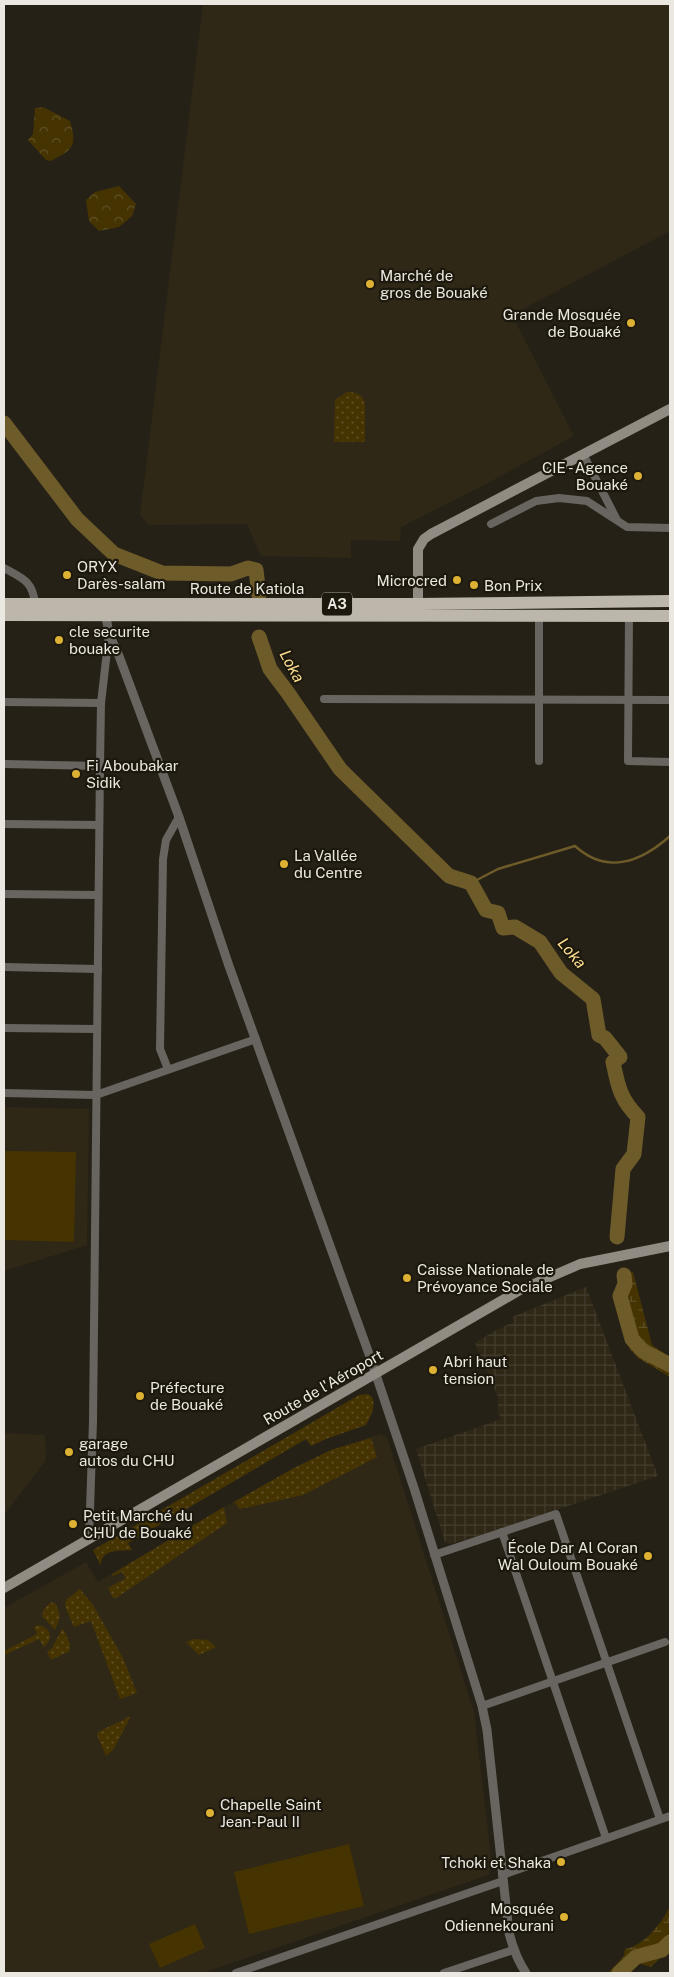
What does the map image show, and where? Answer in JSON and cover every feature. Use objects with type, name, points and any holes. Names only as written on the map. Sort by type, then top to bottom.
[{"type":"highway","name":"Route de Katiola","points":[[4,615],[105,610],[418,610],[670,601]]},
{"type":"highway","name":"Route de Katiola","points":[[4,604],[35,604],[105,610]]},
{"type":"highway","name":"Route de Katiola","points":[[418,610],[539,616],[670,616]]},
{"type":"main road","points":[[418,610],[418,549],[424,539],[670,409]]},
{"type":"main road","name":"Route de l'Aéroport","points":[[4,1588],[520,1290],[580,1264],[670,1246]]},
{"type":"street","points":[[584,454],[618,522]]},
{"type":"street","points":[[490,524],[536,501],[559,498],[587,501],[628,527],[670,528]]},
{"type":"street","points":[[4,568],[26,581],[32,588],[35,604]]},
{"type":"street","points":[[105,610],[109,634],[179,817],[229,966],[376,1374],[414,1488],[482,1706],[487,1730],[509,1933],[513,1950],[526,1973]]},
{"type":"street","points":[[539,616],[539,761]]},
{"type":"street","points":[[629,616],[628,761],[670,762]]},
{"type":"street","points":[[89,1540],[93,1421],[101,703],[109,634]]},
{"type":"street","points":[[324,700],[670,700]]},
{"type":"street","points":[[4,702],[101,703]]},
{"type":"street","points":[[4,764],[100,766]]},
{"type":"street","points":[[168,1069],[160,1050],[162,876],[166,840],[179,817]]},
{"type":"street","points":[[4,824],[99,825]]},
{"type":"street","points":[[4,894],[98,895]]},
{"type":"street","points":[[4,967],[98,969]]},
{"type":"street","points":[[4,1028],[97,1029]]},
{"type":"street","points":[[4,1093],[96,1095],[256,1039]]},
{"type":"street","points":[[434,1555],[556,1514],[660,1819]]},
{"type":"street","points":[[502,1532],[606,1838]]},
{"type":"street","points":[[482,1706],[665,1642]]},
{"type":"street","points":[[236,1973],[670,1816]]},
{"type":"street","points":[[444,1973],[513,1950]]},
{"type":"shaded area","name":"Marché de gros de Bouaké","points":[[203,4],[670,4],[670,231],[512,315],[574,436],[486,484],[401,527],[400,541],[351,540],[351,558],[261,556],[247,524],[149,525],[140,515]]},
{"type":"shaded area","points":[[4,1107],[89,1109],[87,1245],[4,1271]]},
{"type":"shaded area","points":[[586,1287],[658,1476],[481,1535],[450,1544],[445,1542],[416,1449],[501,1419],[498,1411],[498,1397],[475,1343],[514,1322],[512,1317]]},
{"type":"shaded area","points":[[4,1433],[45,1435],[46,1460],[4,1515]]},
{"type":"shaded area","points":[[381,1434],[387,1437],[474,1712],[492,1865],[488,1875],[203,1973],[4,1973],[4,1608],[86,1562],[98,1582],[294,1468],[331,1450]]},
{"type":"green space","points":[[43,107],[70,121],[73,136],[72,146],[69,150],[51,161],[46,160],[28,140],[33,134],[35,108]]},
{"type":"green space","points":[[119,186],[136,204],[132,216],[119,227],[99,231],[89,221],[86,200],[95,192]]},
{"type":"green space","points":[[347,392],[358,394],[365,403],[365,442],[334,442],[335,400]]},
{"type":"green space","points":[[4,1151],[76,1152],[74,1242],[4,1240]]},
{"type":"green space","points":[[633,1272],[652,1345],[670,1357],[670,1377],[638,1358],[629,1348],[618,1276]]},
{"type":"green space","points":[[368,1394],[372,1397],[373,1405],[366,1425],[311,1446],[306,1439],[128,1543],[132,1550],[116,1551],[107,1554],[102,1560],[101,1566],[93,1550],[359,1395]]},
{"type":"green space","points":[[371,1438],[377,1457],[303,1495],[240,1509],[234,1502],[294,1468],[331,1450]]},
{"type":"green space","points":[[224,1507],[227,1523],[116,1598],[113,1598],[108,1588],[126,1578],[122,1572],[113,1576],[112,1574]]},
{"type":"green space","points":[[80,1589],[93,1605],[123,1658],[137,1693],[120,1699],[91,1621],[74,1627],[65,1606],[66,1600]]},
{"type":"green space","points":[[51,1602],[56,1604],[60,1617],[55,1630],[42,1616],[44,1609]]},
{"type":"green space","points":[[38,1625],[46,1628],[50,1634],[49,1640],[44,1647],[39,1639],[4,1655],[4,1651],[37,1634],[34,1627]]},
{"type":"green space","points":[[62,1629],[70,1644],[70,1651],[51,1660],[47,1652],[52,1648]]},
{"type":"green space","points":[[194,1639],[208,1640],[216,1647],[199,1655],[186,1642]]},
{"type":"green space","points":[[131,1716],[113,1750],[106,1756],[97,1735],[98,1732]]},
{"type":"green space","points":[[349,1844],[364,1906],[249,1934],[234,1872]]},
{"type":"green space","points":[[670,1906],[670,1948],[651,1967],[634,1962],[624,1973],[608,1973],[624,1956],[625,1949],[639,1943],[652,1933]]},
{"type":"green space","points":[[195,1924],[205,1948],[160,1968],[149,1944]]},
{"type":"waterway","name":"Loka","points":[[4,423],[77,519],[114,554],[162,573],[231,574],[248,568],[256,570],[259,595]]},
{"type":"waterway","name":"Loka","points":[[259,637],[270,669],[340,769],[449,876],[471,883],[486,910],[498,913],[503,928],[515,927],[540,942],[561,973],[593,999],[599,1035],[605,1038],[620,1057],[613,1062],[623,1098],[638,1117],[634,1154],[623,1169],[617,1237]]},
{"type":"waterway","points":[[471,883],[498,869],[575,846],[587,855],[599,860],[624,862],[647,853],[670,836]]},
{"type":"waterway","name":"Loka","points":[[624,1275],[625,1284],[620,1296],[632,1339],[643,1351],[670,1365]]},
{"type":"waterway","name":"Loka","points":[[619,1973],[636,1957],[662,1950],[670,1942]]},
{"type":"place","name":"Marché de gros de Bouaké","points":[[370,284]]},
{"type":"place","name":"Grande Mosquée de Bouaké","points":[[631,323]]},
{"type":"place","name":"CIE - Agence Bouaké","points":[[638,476]]},
{"type":"place","name":"ORYX Darès-salam","points":[[67,575]]},
{"type":"place","name":"Microcred","points":[[457,580]]},
{"type":"place","name":"Bon Prix","points":[[474,585]]},
{"type":"place","name":"cle securite bouake","points":[[59,640]]},
{"type":"place","name":"Fi Aboubakar Sidik","points":[[76,774]]},
{"type":"place","name":"La Vallée du Centre","points":[[284,864]]},
{"type":"place","name":"Caisse Nationale de Prévoyance Sociale","points":[[407,1278]]},
{"type":"place","name":"Abri haut tension","points":[[433,1370]]},
{"type":"place","name":"Préfecture de Bouaké","points":[[140,1396]]},
{"type":"place","name":"garage autos du CHU","points":[[69,1452]]},
{"type":"place","name":"Petit Marché du CHU de Bouaké","points":[[73,1524]]},
{"type":"place","name":"École Dar Al Coran Wal Ouloum Bouaké","points":[[648,1556]]},
{"type":"place","name":"Chapelle Saint Jean-Paul II","points":[[210,1813]]},
{"type":"place","name":"Tchoki et Shaka","points":[[561,1862]]},
{"type":"place","name":"Mosquée Odiennekourani","points":[[564,1917]]}]
